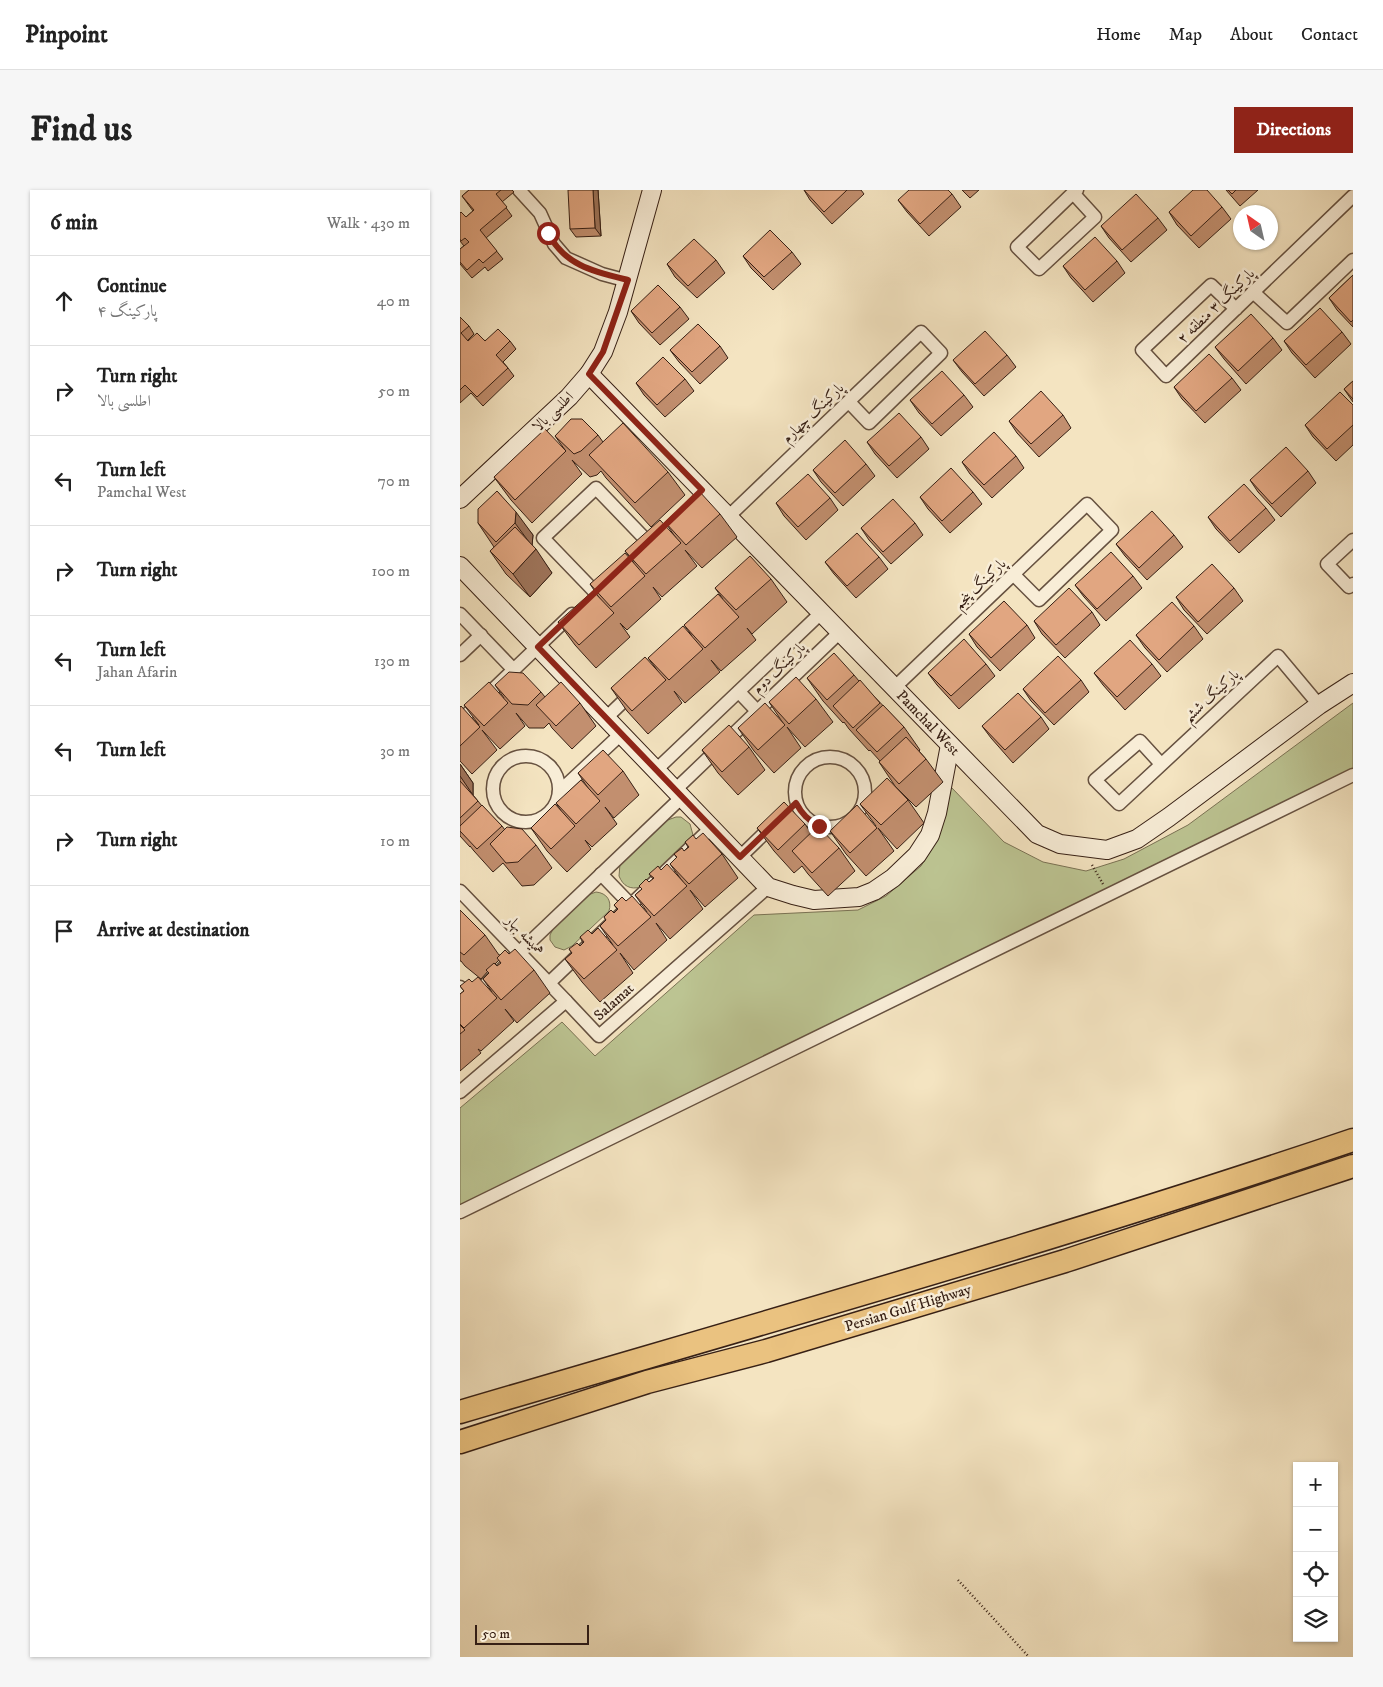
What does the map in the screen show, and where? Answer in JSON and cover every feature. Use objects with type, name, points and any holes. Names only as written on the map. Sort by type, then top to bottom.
[{"type":"highway","name":"Persian Gulf Highway","points":[[460,1412],[757,1326],[1240,1178],[1353,1140]]},
{"type":"highway","name":"Persian Gulf Highway","points":[[460,1442],[647,1382],[766,1351],[1065,1261],[1353,1166]]},
{"type":"street","points":[[519,190],[540,213],[554,244],[566,258],[602,274],[628,280]]},
{"type":"street","name":"اطلسی بالا","points":[[462,494],[569,397],[589,374],[603,352],[628,280],[652,190]]},
{"type":"street","points":[[1075,192],[1095,216],[1039,269],[1017,247],[1075,192]]},
{"type":"street","name":"پارکینگ ۳ منطقه ۲","points":[[1236,309],[1210,284],[1142,350],[1166,376],[1236,309],[1353,196]]},
{"type":"street","points":[[1253,292],[1288,323],[1353,260]]},
{"type":"street","name":"پارکینگ چهارم","points":[[728,517],[921,332],[941,353],[869,422],[848,402]]},
{"type":"street","name":"Pamchal West","points":[[589,374],[699,493],[728,517],[767,564],[821,612],[1037,834],[1060,844],[1107,850],[1137,839],[1319,705],[1353,683]]},
{"type":"street","points":[[460,722],[591,596],[543,538],[596,488],[648,542]]},
{"type":"street","name":"پارکینگ پنجم","points":[[894,688],[1087,504],[1112,530],[1038,600],[1014,574]]},
{"type":"street","points":[[1353,540],[1327,564],[1349,587],[1353,584]]},
{"type":"street","points":[[460,566],[768,886],[793,896],[814,900],[859,897],[874,891],[893,878],[917,855],[930,835],[937,813],[950,745]]},
{"type":"street","name":"پارکینگ دوم","points":[[656,770],[821,612]]},
{"type":"street","points":[[460,614],[514,670]]},
{"type":"street","name":"پارکینگ دوم","points":[[460,1009],[601,874],[757,711],[840,632]]},
{"type":"street","points":[[460,655],[481,635]]},
{"type":"street","name":"پارکینگ ششم","points":[[1162,764],[1140,741],[1095,780],[1119,804],[1162,764],[1278,656],[1319,705]]},
{"type":"street","name":"Pamchal West","points":[[1319,705],[1353,674]]},
{"type":"street","points":[[606,718],[642,684]]},
{"type":"street","points":[[738,692],[757,711]]},
{"type":"street","points":[[559,792],[559,781],[547,763],[538,758],[527,756],[516,758],[506,763],[498,771],[494,781],[493,792],[495,802],[501,812],[510,819],[520,822],[531,822],[542,819],[556,803],[559,792],[621,734]]},
{"type":"street","points":[[740,857],[789,810],[796,781],[801,771],[809,763],[819,758],[830,756],[846,760],[858,771],[864,780],[864,802],[859,812],[851,820],[841,825],[819,826],[809,821],[802,813],[789,810]]},
{"type":"street","points":[[460,1212],[1353,775]]},
{"type":"street","points":[[549,983],[711,828]]},
{"type":"street","points":[[601,874],[631,905]]},
{"type":"street","name":"Salamat","points":[[566,1002],[600,1036],[768,886]]},
{"type":"street","name":"همیشه بهار","points":[[460,891],[566,1002]]},
{"type":"street","points":[[460,987],[471,998]]},
{"type":"street","points":[[460,1092],[566,1002]]},
{"type":"path","points":[[1093,866],[1097,874]]},
{"type":"path","points":[[958,1580],[1029,1657]]},
{"type":"green space","points":[[1353,703],[1353,780],[460,1217],[460,1108],[562,1022],[595,1056],[754,915],[858,910],[886,896],[921,866],[937,840],[951,787],[1004,842],[1043,862],[1086,871],[1124,859],[1188,825]]},
{"type":"green space","points":[[681,817],[690,824],[693,835],[691,841],[641,887],[633,888],[625,885],[619,876],[620,864],[665,821]]},
{"type":"green space","points":[[596,892],[608,898],[610,904],[609,911],[572,946],[564,950],[555,947],[550,940],[554,927],[588,895]]},
{"type":"building","points":[[469,190],[501,190],[496,194],[507,207],[480,230],[497,251],[483,263],[479,259],[467,270],[460,262],[460,249],[469,242],[465,238],[461,241],[460,239],[460,213],[466,217],[474,210],[462,196]]},
{"type":"building","points":[[568,190],[593,190],[595,228],[570,229]]},
{"type":"building","points":[[804,190],[847,190],[824,212]]},
{"type":"building","points":[[909,190],[948,190],[952,194],[920,224],[898,200]]},
{"type":"building","points":[[1193,190],[1207,190],[1222,207],[1191,236],[1169,212]]},
{"type":"building","points":[[1228,190],[1236,190],[1232,194]]},
{"type":"building","points":[[1136,194],[1158,218],[1122,250],[1101,226]]},
{"type":"building","points":[[770,230],[792,252],[764,277],[743,256]]},
{"type":"building","points":[[1095,237],[1117,261],[1085,290],[1063,266]]},
{"type":"building","points":[[694,239],[716,260],[688,286],[667,264]]},
{"type":"building","points":[[1353,275],[1353,320],[1351,322],[1329,298]]},
{"type":"building","points":[[658,285],[680,307],[652,333],[631,311]]},
{"type":"building","points":[[1320,308],[1342,332],[1306,365],[1284,341]]},
{"type":"building","points":[[1251,314],[1273,338],[1238,371],[1215,347]]},
{"type":"building","points":[[460,317],[469,326],[461,333],[468,341],[477,333],[485,341],[498,329],[510,341],[496,355],[508,368],[477,397],[465,385],[460,390]]},
{"type":"building","points":[[698,324],[720,346],[692,372],[670,350]]},
{"type":"building","points":[[985,331],[1007,355],[975,384],[953,360]]},
{"type":"building","points":[[1209,354],[1232,378],[1196,411],[1174,387]]},
{"type":"building","points":[[663,357],[685,379],[657,405],[636,383]]},
{"type":"building","points":[[942,371],[964,395],[932,424],[910,400]]},
{"type":"building","points":[[1353,381],[1353,399],[1344,389]]},
{"type":"building","points":[[1041,391],[1063,415],[1031,444],[1009,421]]},
{"type":"building","points":[[1340,392],[1353,405],[1353,425],[1327,449],[1305,425]]},
{"type":"building","points":[[899,413],[921,437],[889,466],[867,442]]},
{"type":"building","points":[[571,419],[582,419],[598,435],[581,451],[574,454],[555,436]]},
{"type":"building","points":[[623,423],[668,472],[635,503],[589,455]]},
{"type":"building","points":[[545,429],[566,451],[515,500],[494,477]]},
{"type":"building","points":[[994,432],[1016,456],[984,485],[962,462]]},
{"type":"building","points":[[845,440],[866,464],[835,493],[813,470]]},
{"type":"building","points":[[1286,447],[1308,471],[1272,504],[1250,480]]},
{"type":"building","points":[[951,468],[973,492],[942,521],[920,497]]},
{"type":"building","points":[[808,474],[830,498],[798,527],[776,503]]},
{"type":"building","points":[[1244,484],[1266,508],[1230,541],[1208,517]]},
{"type":"building","points":[[497,491],[516,512],[515,523],[496,542],[478,523],[478,509]]},
{"type":"building","points":[[699,491],[720,514],[686,545],[665,522]]},
{"type":"building","points":[[893,499],[915,523],[883,552],[861,528]]},
{"type":"building","points":[[1152,511],[1174,535],[1139,568],[1116,544]]},
{"type":"building","points":[[660,520],[681,543],[646,574],[625,551]]},
{"type":"building","points":[[515,527],[536,549],[513,574],[490,551]]},
{"type":"building","points":[[857,533],[879,557],[847,586],[825,562]]},
{"type":"building","points":[[1111,552],[1133,576],[1097,609],[1075,585]]},
{"type":"building","points":[[625,553],[645,576],[611,607],[590,584]]},
{"type":"building","points":[[750,556],[771,579],[736,610],[715,588]]},
{"type":"building","points":[[1212,564],[1234,588],[1198,622],[1176,597]]},
{"type":"building","points":[[1069,588],[1092,612],[1056,645],[1034,621]]},
{"type":"building","points":[[593,591],[614,613],[579,645],[558,622]]},
{"type":"building","points":[[718,594],[739,617],[705,648],[684,625]]},
{"type":"building","points":[[1004,601],[1027,625],[991,658],[969,634]]},
{"type":"building","points":[[1172,602],[1194,626],[1159,660],[1136,635]]},
{"type":"building","points":[[683,626],[703,649],[669,680],[648,658]]},
{"type":"building","points":[[964,639],[986,664],[951,696],[928,673]]},
{"type":"building","points":[[1130,640],[1152,664],[1117,697],[1094,673]]},
{"type":"building","points":[[834,653],[854,675],[827,700],[807,678]]},
{"type":"building","points":[[1058,656],[1081,680],[1045,713],[1023,689]]},
{"type":"building","points":[[645,657],[666,680],[632,711],[611,688]]},
{"type":"building","points":[[509,672],[523,673],[541,692],[528,705],[512,704],[495,685]]},
{"type":"building","points":[[796,677],[816,699],[789,724],[769,702]]},
{"type":"building","points":[[860,680],[880,703],[853,728],[833,706]]},
{"type":"building","points":[[489,682],[508,703],[484,726],[464,705]]},
{"type":"building","points":[[561,682],[580,703],[556,726],[536,705]]},
{"type":"building","points":[[1018,693],[1041,717],[1005,750],[982,726]]},
{"type":"building","points":[[765,703],[785,725],[758,750],[738,728]]},
{"type":"building","points":[[883,705],[904,727],[877,752],[856,730]]},
{"type":"building","points":[[460,707],[480,727],[460,746]]},
{"type":"building","points":[[729,725],[749,747],[722,772],[702,750]]},
{"type":"building","points":[[906,737],[926,759],[899,784],[879,762]]},
{"type":"building","points":[[603,750],[623,771],[598,795],[578,773]]},
{"type":"building","points":[[887,778],[908,800],[881,825],[860,804]]},
{"type":"building","points":[[581,780],[600,801],[576,824],[556,803]]},
{"type":"building","points":[[460,781],[478,801],[460,818]]},
{"type":"building","points":[[784,802],[805,824],[778,850],[757,828]]},
{"type":"building","points":[[555,804],[575,826],[551,849],[531,828]]},
{"type":"building","points":[[482,805],[502,826],[477,849],[460,831],[460,826]]},
{"type":"building","points":[[857,805],[877,828],[850,853],[830,831]]},
{"type":"building","points":[[818,826],[839,848],[812,873],[792,851]]},
{"type":"building","points":[[507,827],[522,829],[536,845],[518,862],[506,863],[490,844]]},
{"type":"building","points":[[703,833],[722,854],[689,884],[670,864],[677,857],[674,854],[682,848],[684,851],[689,847],[685,842],[693,835],[696,839]]},
{"type":"building","points":[[667,864],[687,886],[654,916],[635,895],[642,889],[639,886],[646,879],[649,882],[654,878],[649,874],[658,866],[661,870]]},
{"type":"building","points":[[632,896],[651,917],[618,946],[600,926],[606,920],[604,917],[611,910],[614,913],[618,909],[614,905],[622,897],[626,901]]},
{"type":"building","points":[[460,910],[485,935],[464,955],[460,952]]},
{"type":"building","points":[[598,928],[617,950],[584,979],[565,959],[572,953],[569,949],[577,943],[580,946],[584,942],[580,937],[588,930],[592,934]]},
{"type":"building","points":[[515,949],[534,970],[501,1000],[483,979],[489,973],[486,970],[494,963],[497,966],[501,963],[497,958],[505,950],[509,954]]},
{"type":"building","points":[[478,977],[497,998],[464,1028],[460,1024],[460,994],[464,991],[460,986],[469,979],[472,982]]},
{"type":"building","points":[[460,1025],[465,1030],[460,1034]]},
{"type":"route","points":[[548,233],[554,244],[566,258],[602,274],[628,280],[603,352],[589,374],[702,490],[538,647],[740,857],[796,803],[809,821],[819,826]]}]
